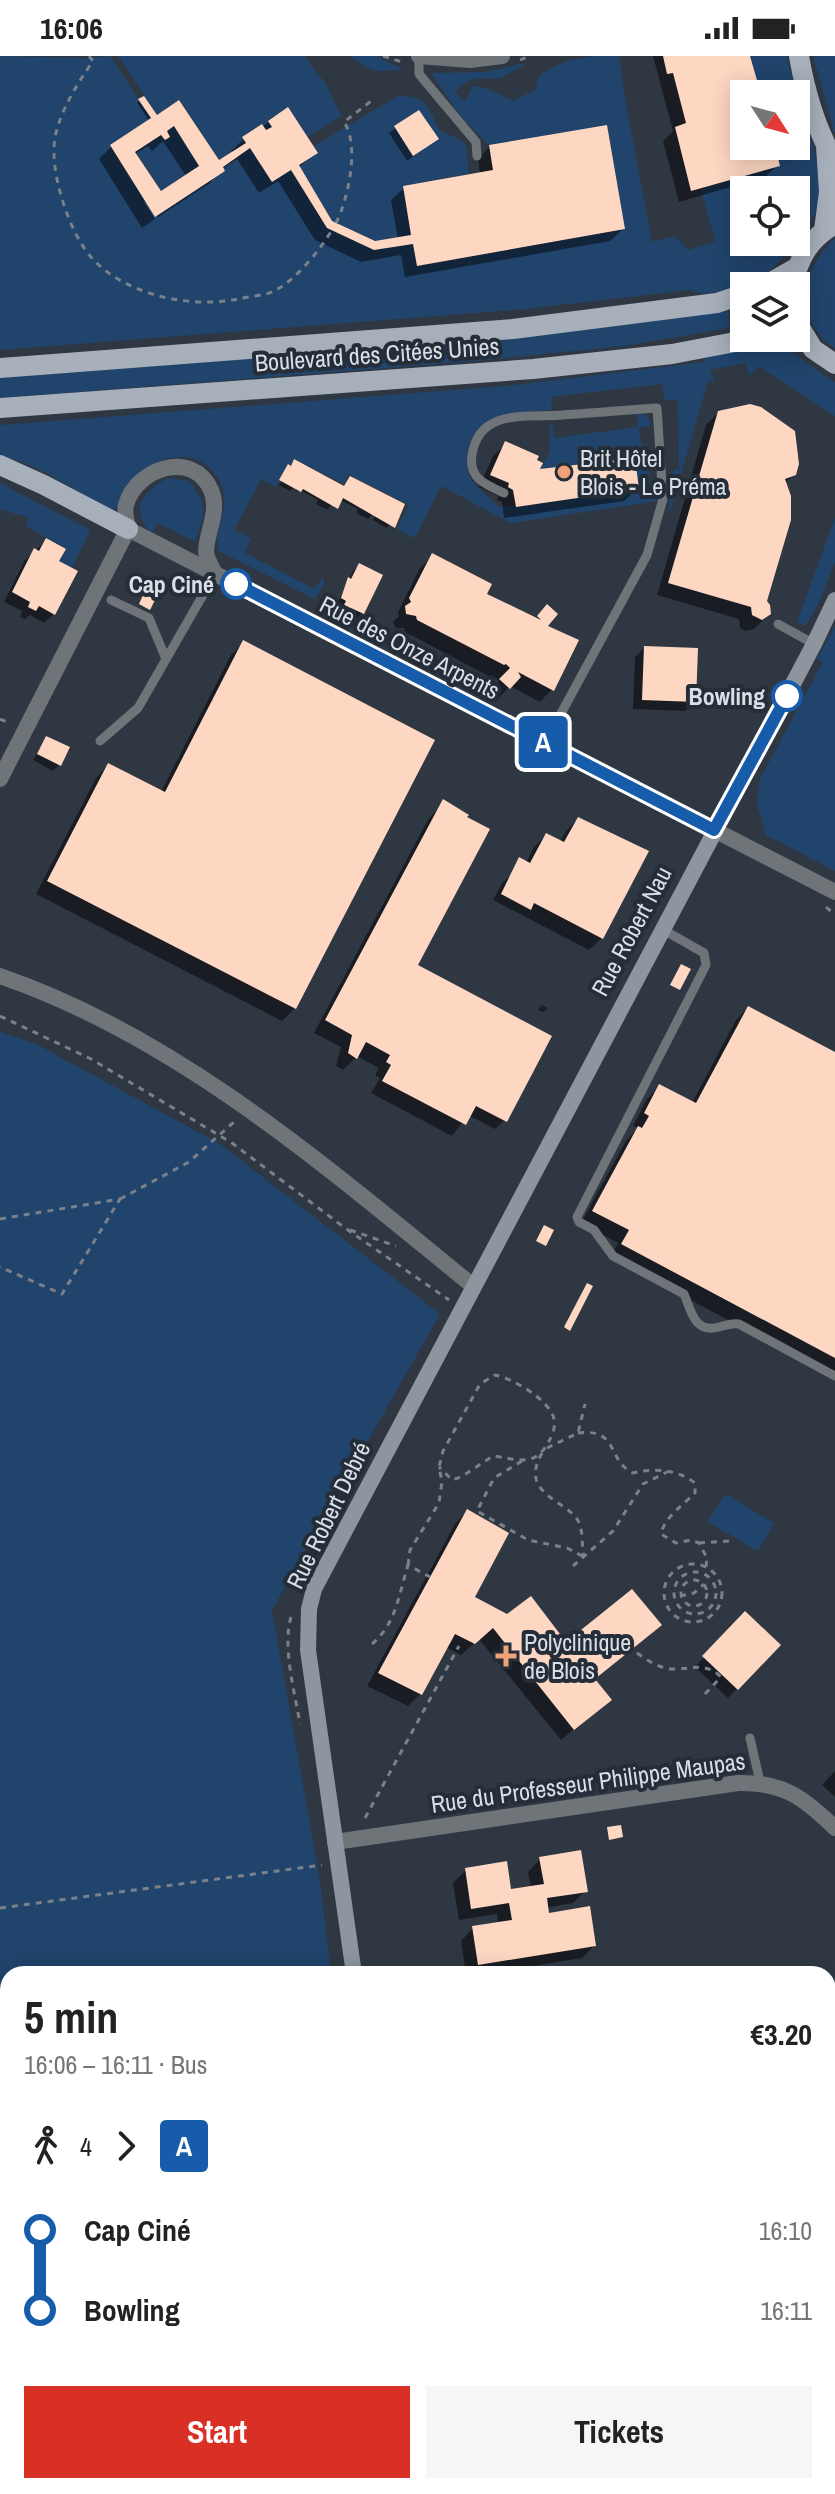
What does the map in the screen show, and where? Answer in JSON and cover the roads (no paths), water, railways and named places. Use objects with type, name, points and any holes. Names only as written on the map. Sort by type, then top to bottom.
[{"type":"main road","points":[[796,272],[807,246],[830,227],[830,154],[802,75],[799,56]]},
{"type":"main road","name":"Boulevard des Citées Unies","points":[[0,368],[513,329],[717,303],[730,299]]},
{"type":"main road","name":"Boulevard des Citées Unies","points":[[0,408],[533,369],[672,354],[730,343]]},
{"type":"main road","points":[[810,345],[835,364]]},
{"type":"main road","points":[[0,465],[128,529]]},
{"type":"street","points":[[419,59],[470,60],[502,56]]},
{"type":"street","points":[[0,779],[128,529],[125,507],[133,489],[149,473],[166,466],[184,468],[198,474],[211,490],[215,512],[206,553],[215,574]]},
{"type":"street","name":"Rue des Onze Arpents","points":[[128,529],[835,892]]},
{"type":"street","name":"Rue Robert Nau","points":[[473,1286],[835,600]]},
{"type":"street","points":[[0,976],[104,1022],[170,1058],[329,1169],[473,1286]]},
{"type":"street","name":"Rue Robert Debré","points":[[353,1966],[308,1650],[307,1630],[314,1589],[473,1286]]},
{"type":"street","name":"Rue du Professeur Philippe Maupas","points":[[335,1842],[760,1782],[781,1787],[800,1797],[835,1828]]},
{"type":"lane","points":[[419,59],[419,74],[476,142],[477,156]]},
{"type":"lane","points":[[504,493],[484,484],[474,475],[471,457],[482,430],[493,423],[521,415],[551,416],[657,408],[663,499],[647,555],[545,743]]},
{"type":"lane","points":[[100,741],[138,708],[215,574]]},
{"type":"lane","points":[[111,600],[149,618],[166,659]]},
{"type":"lane","points":[[778,624],[814,644]]},
{"type":"lane","points":[[662,929],[704,953],[706,965],[577,1217],[579,1222],[594,1230],[613,1256],[684,1294],[697,1323],[713,1329],[739,1324],[835,1376]]},
{"type":"lane","points":[[750,1738],[760,1782]]},
{"type":"place","name":"Brit Hôtel Blois - Le Préma","points":[[564,472]]},
{"type":"place","name":"Cap Ciné","points":[[236,584]]},
{"type":"place","name":"Bowling","points":[[787,696]]},
{"type":"place","name":"Polyclinique de Blois","points":[[506,1656]]}]
